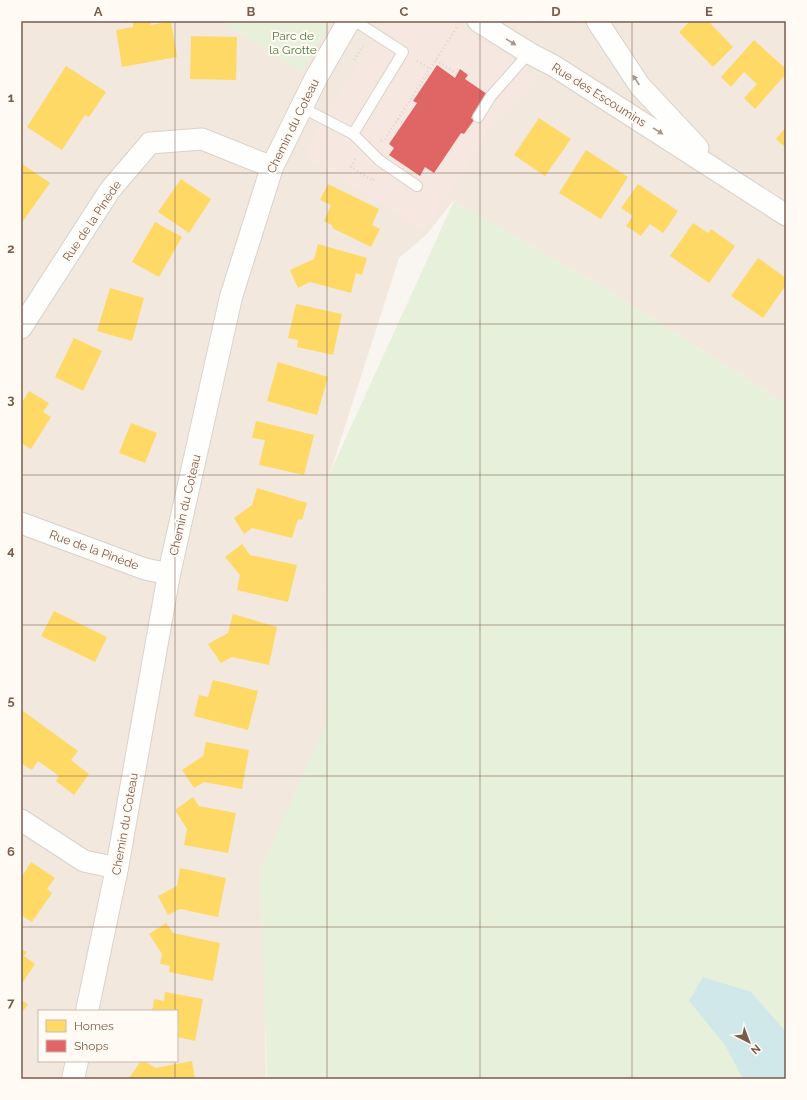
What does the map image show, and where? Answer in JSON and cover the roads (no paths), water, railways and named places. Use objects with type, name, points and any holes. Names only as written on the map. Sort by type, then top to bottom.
[{"type":"street","name":"Chemin du Coteau","points":[[87,1010],[117,868],[169,574],[231,298],[272,167],[301,108],[349,21]]},
{"type":"street","name":"Rue des Escoumins","points":[[478,21],[529,53],[554,66],[786,214]]},
{"type":"street","name":"Rue des Escoumins","points":[[597,21],[640,86],[719,170]]},
{"type":"street","name":"Rue de la Pinède","points":[[21,328],[110,190],[150,143],[202,139],[272,167]]},
{"type":"street","name":"Rue de la Pinède","points":[[21,523],[145,569],[169,574]]},
{"type":"street","points":[[21,820],[84,860],[117,868]]},
{"type":"street","points":[[73,1079],[77,1062]]},
{"type":"lane","points":[[352,134],[403,52],[354,21]]},
{"type":"lane","points":[[478,117],[491,96],[529,53]]},
{"type":"lane","points":[[301,108],[352,134],[379,160],[416,186]]},
{"type":"water","points":[[703,977],[751,992],[786,1032],[786,1079],[743,1079],[725,1045],[689,1001]]},
{"type":"park label","name":"Parc de la Grotte","points":[[293,43]]}]
